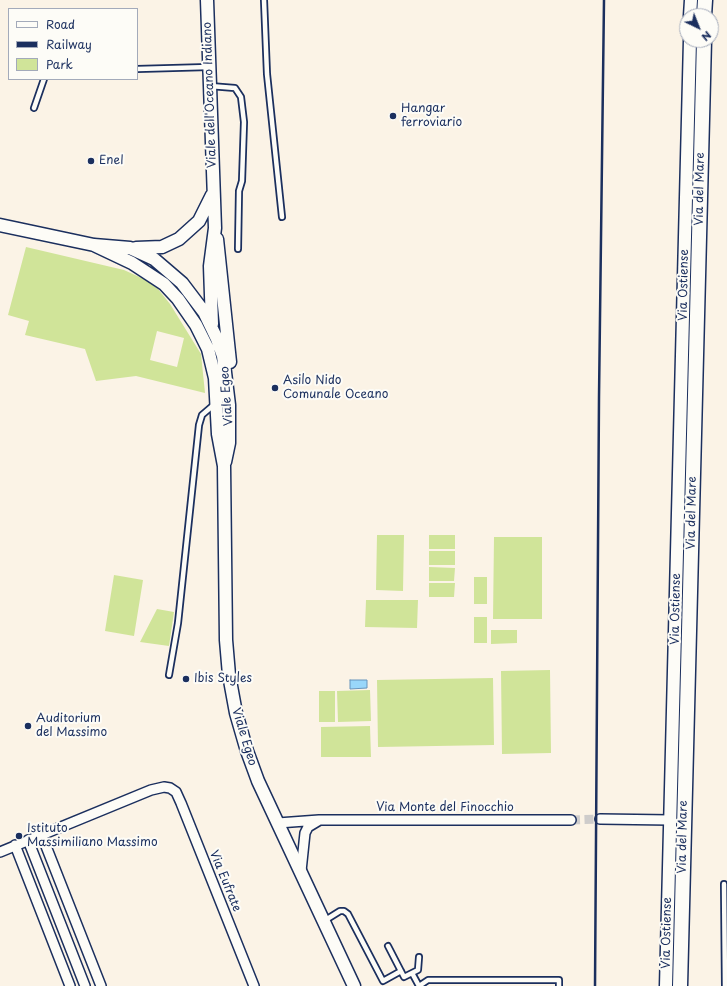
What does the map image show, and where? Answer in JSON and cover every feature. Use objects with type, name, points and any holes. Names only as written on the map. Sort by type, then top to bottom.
[{"type":"main road","name":"Viale dell'Oceano Indiano","points":[[207,0],[215,228],[229,334],[231,368],[229,398]]},
{"type":"main road","name":"Via Ostiense","points":[[666,986],[690,48]]},
{"type":"main road","name":"Via del Mare","points":[[680,986],[704,48]]},
{"type":"main road","name":"Viale dell'Oceano Indiano","points":[[130,248],[162,247],[179,240],[199,221],[214,190]]},
{"type":"main road","name":"Viale Egeo","points":[[0,225],[94,245],[130,248],[154,259],[179,279],[195,298],[212,327],[223,356],[229,398],[229,443],[224,466]]},
{"type":"main road","name":"Viale dell'Oceano Indiano","points":[[212,327],[210,266],[215,228]]},
{"type":"main road","name":"Viale Egeo","points":[[94,245],[126,259],[160,281],[178,299],[196,325],[212,362]]},
{"type":"main road","name":"Viale dell'Oceano Indiano","points":[[212,327],[220,321],[224,305]]},
{"type":"main road","points":[[196,325],[212,327]]},
{"type":"main road","name":"Viale Egeo","points":[[212,327],[212,362],[215,378],[218,434],[224,466],[226,640],[229,675],[236,713],[247,751],[278,823],[354,986]]},
{"type":"street","name":"Via Eufrate","points":[[42,836],[151,790],[164,787],[170,788],[176,792],[254,986]]},
{"type":"street","points":[[600,819],[670,820]]},
{"type":"street","points":[[301,873],[305,833],[312,824],[319,820]]},
{"type":"street","name":"Via Monte del Finocchio","points":[[278,823],[319,820],[571,820]]},
{"type":"street","points":[[0,852],[28,840],[42,836],[101,986]]},
{"type":"street","points":[[28,840],[85,986]]},
{"type":"street","points":[[15,845],[70,986]]},
{"type":"street","points":[[36,900],[62,889]]},
{"type":"street","points":[[61,965],[88,954]]},
{"type":"lane","points":[[264,0],[267,74],[282,217]]},
{"type":"lane","points":[[138,69],[209,67]]},
{"type":"lane","points":[[34,108],[44,80]]},
{"type":"lane","points":[[210,86],[235,88],[241,97],[244,122],[242,181],[239,191],[238,249]]},
{"type":"lane","points":[[170,675],[178,623],[199,425],[205,412],[217,402]]},
{"type":"lane","points":[[724,884],[725,986]]},
{"type":"lane","points":[[324,921],[340,911],[348,914],[383,981],[401,971]]},
{"type":"lane","points":[[388,946],[404,977],[418,970],[419,957]]},
{"type":"lane","points":[[412,973],[419,986],[428,980],[559,980],[559,986]]},
{"type":"green space","points":[[26,247],[124,270],[146,280],[158,289],[170,304],[201,354],[205,393],[136,376],[96,381],[85,349],[25,335],[29,321],[8,315]],"holes":[[[157,331],[184,338],[177,367],[150,360]]]},
{"type":"green space","points":[[377,535],[404,535],[403,591],[376,590]]},
{"type":"green space","points":[[429,535],[455,535],[455,549],[429,549]]},
{"type":"green space","points":[[494,537],[542,537],[542,619],[493,619]]},
{"type":"green space","points":[[429,551],[455,551],[455,565],[429,565]]},
{"type":"green space","points":[[429,567],[455,568],[454,581],[429,581]]},
{"type":"green space","points":[[114,575],[143,580],[134,636],[105,631]]},
{"type":"green space","points":[[474,577],[487,577],[487,604],[474,604]]},
{"type":"green space","points":[[429,583],[455,583],[454,597],[429,597]]},
{"type":"green space","points":[[366,600],[418,600],[417,628],[365,627]]},
{"type":"green space","points":[[157,609],[174,612],[169,646],[140,642]]},
{"type":"green space","points":[[474,617],[487,617],[487,643],[474,643]]},
{"type":"green space","points":[[491,630],[517,630],[517,643],[491,644]]},
{"type":"green space","points":[[550,670],[551,753],[502,754],[501,671]]},
{"type":"green space","points":[[493,678],[494,745],[378,747],[377,680]]},
{"type":"green space","points":[[370,690],[371,721],[338,722],[337,691]]},
{"type":"green space","points":[[319,691],[335,691],[335,722],[319,722]]},
{"type":"green space","points":[[370,726],[371,757],[321,757],[321,727]]},
{"type":"water","points":[[350,680],[367,680],[367,688],[350,689]]},
{"type":"tunnel","points":[[571,820],[600,819]]},
{"type":"railway","points":[[595,986],[599,397],[604,0]]},
{"type":"place","name":"Hangar ferroviario","points":[[393,116]]},
{"type":"place","name":"Enel","points":[[91,161]]},
{"type":"place","name":"Asilo Nido Comunale Oceano","points":[[275,388]]},
{"type":"place","name":"Ibis Styles","points":[[186,679]]},
{"type":"place","name":"Auditorium del Massimo","points":[[28,726]]},
{"type":"place","name":"Istituto Massimiliano Massimo","points":[[19,836]]}]
